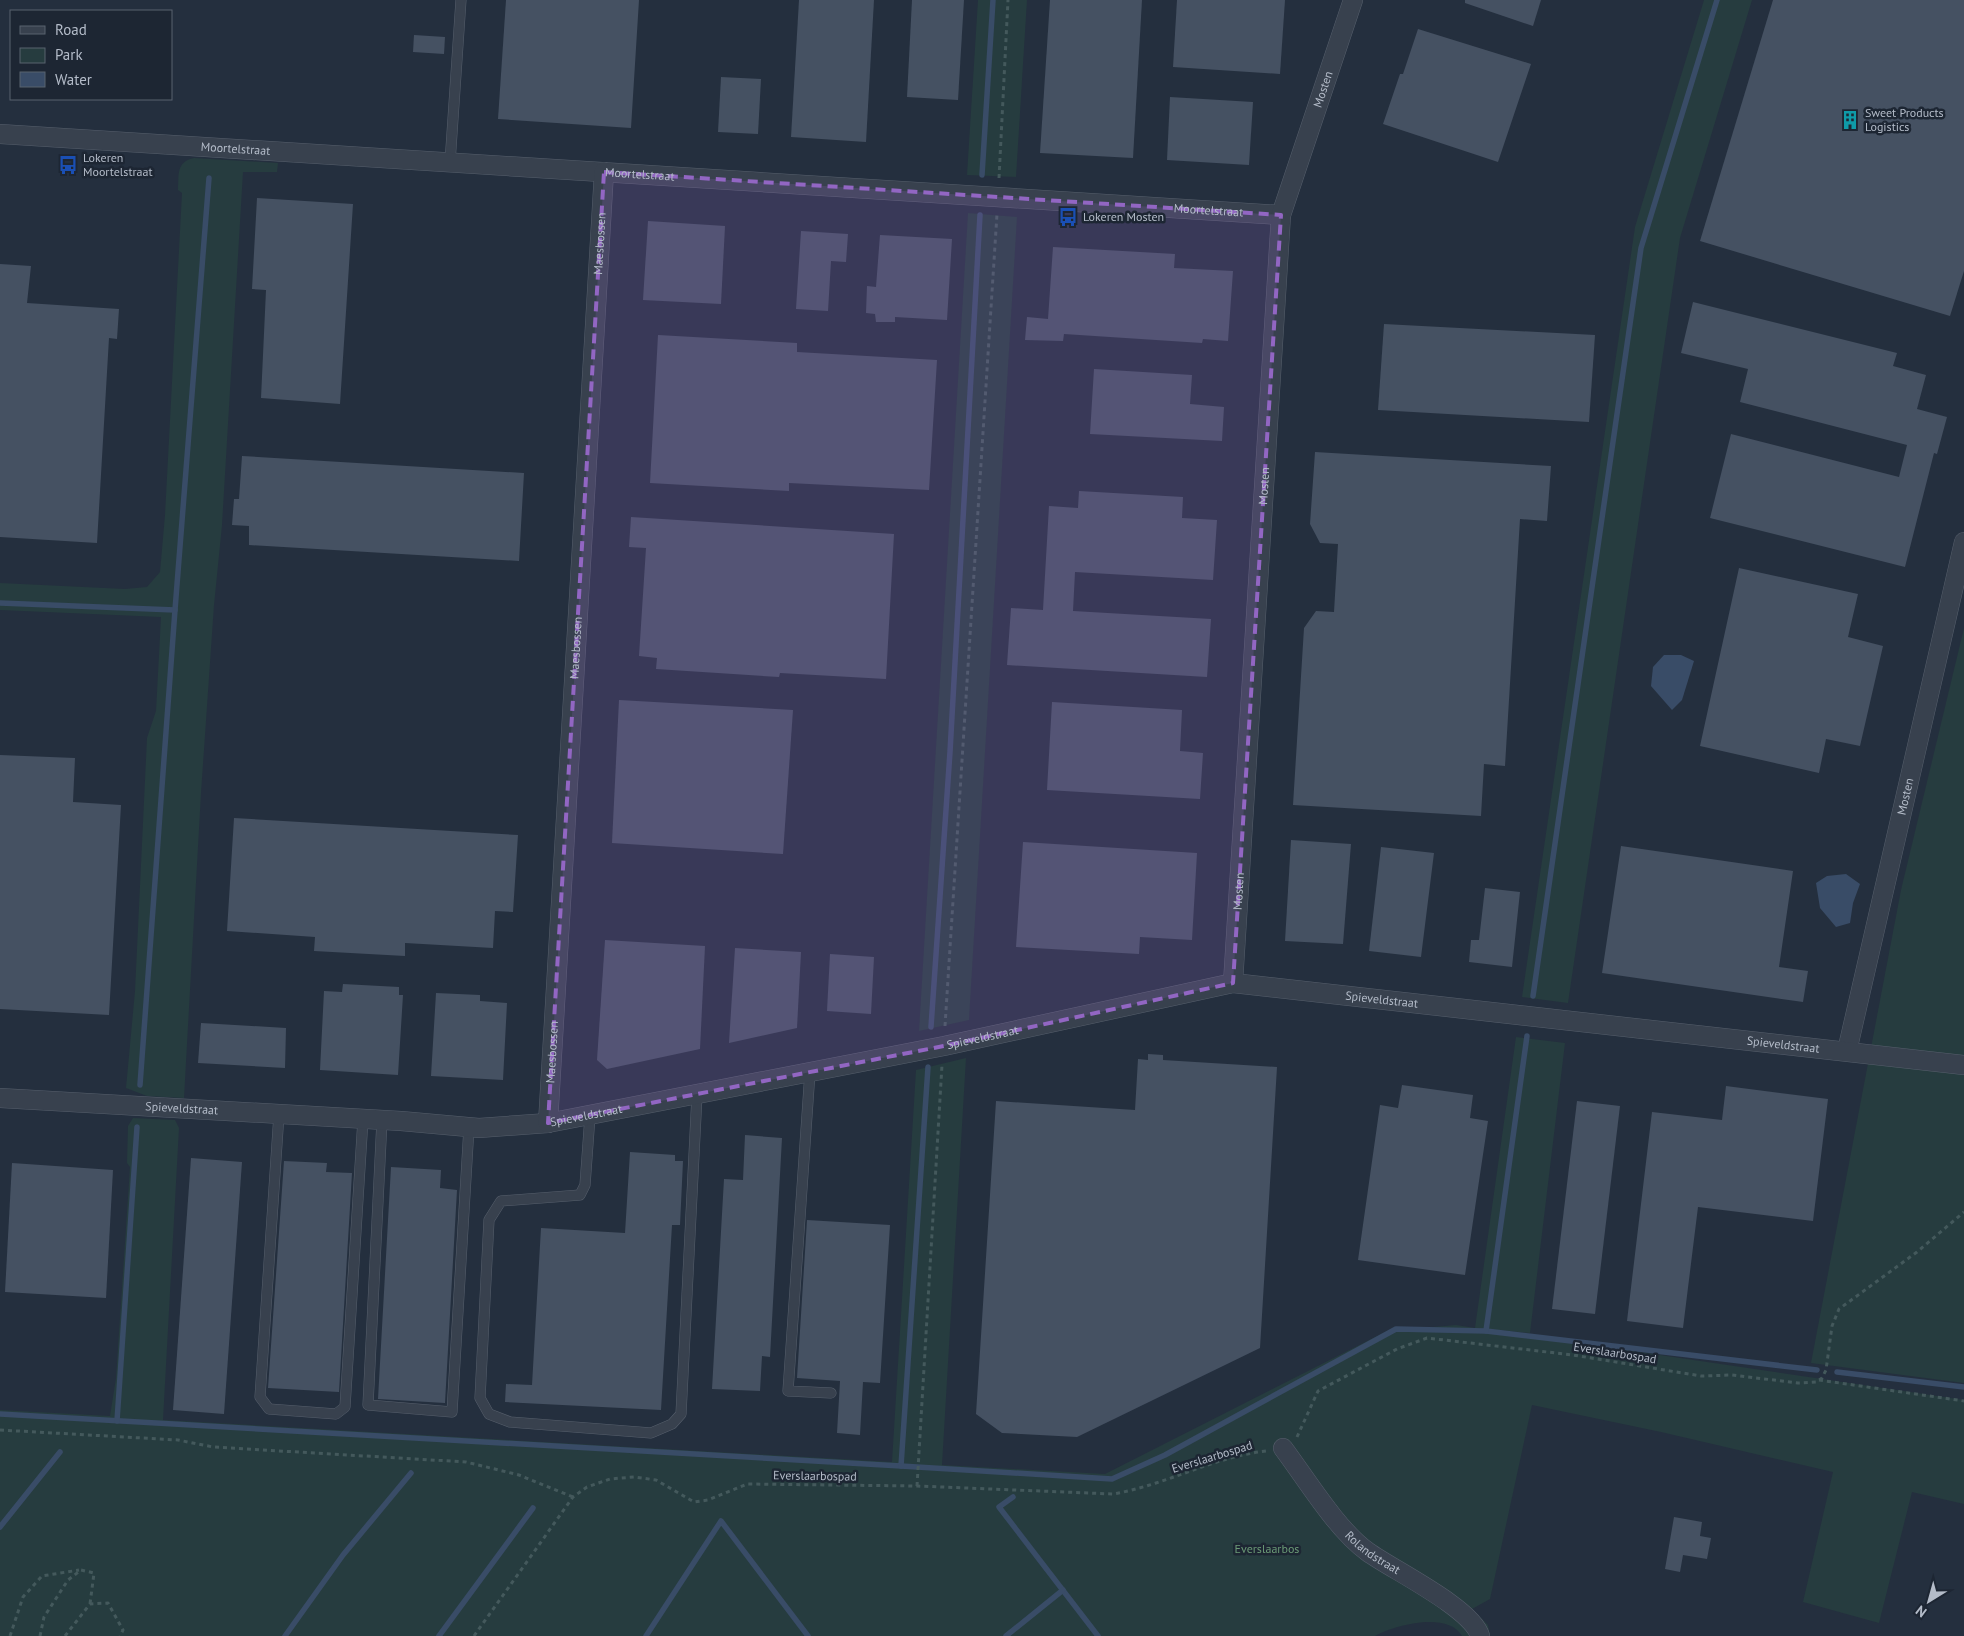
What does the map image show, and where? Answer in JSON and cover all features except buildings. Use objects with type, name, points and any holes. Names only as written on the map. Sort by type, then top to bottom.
[{"type":"street","name":"Mosten","points":[[1233,983],[1281,215],[1353,0]]},
{"type":"street","name":"Moortelstraat","points":[[0,134],[1281,215]]},
{"type":"street","name":"Maesbossen","points":[[548,1123],[604,172]]},
{"type":"street","name":"Mosten","points":[[1847,1051],[1964,542]]},
{"type":"street","name":"Spieveldstraat","points":[[0,1098],[382,1120],[479,1128],[548,1123],[944,1046],[1233,983],[1964,1065]]},
{"type":"street","name":"Rolandstraat","points":[[1283,1448],[1349,1536],[1368,1552],[1457,1608],[1473,1623],[1480,1636]]},
{"type":"lane","points":[[450,163],[461,0]]},
{"type":"lane","points":[[810,1072],[788,1392],[831,1393]]},
{"type":"lane","points":[[590,1116],[585,1185],[580,1195],[501,1201],[489,1220],[480,1398],[489,1414],[510,1422],[651,1433],[672,1424],[681,1414],[698,1094]]},
{"type":"lane","points":[[279,1114],[260,1397],[269,1409],[336,1414],[346,1406],[363,1119]]},
{"type":"lane","points":[[382,1120],[368,1405],[452,1412],[469,1127]]},
{"type":"path","points":[[917,1486],[998,196],[1008,0]]},
{"type":"path","points":[[1819,1380],[1826,1370],[1832,1326],[1839,1309],[1916,1252],[1964,1212]]},
{"type":"path","name":"Everslaarbospad","points":[[474,1636],[573,1497],[587,1487],[610,1479],[634,1477],[656,1480],[694,1502],[708,1500],[747,1484],[917,1486],[1113,1494],[1144,1488],[1244,1454],[1293,1445],[1318,1391],[1397,1350],[1427,1338],[1573,1355],[1701,1376],[1732,1375],[1798,1383],[1816,1382],[1819,1380],[1964,1402]]},
{"type":"path","points":[[0,1430],[178,1440],[213,1447],[466,1462],[519,1475],[573,1497]]},
{"type":"path","points":[[40,1636],[44,1617],[68,1580],[81,1570]]},
{"type":"path","points":[[10,1636],[23,1597],[42,1576],[81,1570],[94,1573],[90,1604],[65,1636]]},
{"type":"path","points":[[90,1604],[108,1603],[123,1630],[120,1636]]},
{"type":"highlighted area","points":[[604,172],[1281,215],[1233,983],[944,1046],[548,1123]]},
{"type":"green space","points":[[978,0],[1027,0],[1016,177],[967,175]]},
{"type":"green space","points":[[1704,0],[1752,0],[1680,238],[1568,1003],[1522,997],[1635,227]]},
{"type":"green space","points":[[194,158],[278,163],[277,172],[243,172],[222,525],[214,605],[201,793],[184,1098],[147,1096],[126,1088],[135,991],[147,738],[156,711],[161,617],[0,610],[0,583],[125,589],[147,587],[160,572],[165,515],[182,193],[178,190],[179,174],[184,162]]},
{"type":"green space","points":[[968,213],[1017,217],[969,1020],[919,1031]]},
{"type":"green space","points":[[1964,628],[1964,1383],[1811,1363],[1901,890]]},
{"type":"green space","name":"Everslaarbos","points":[[1516,1037],[1565,1043],[1530,1333],[1476,1328],[1964,1400],[1964,1504],[1912,1492],[1879,1623],[1803,1602],[1833,1472],[1661,1432],[1532,1405],[1490,1599],[1472,1609],[1488,1625],[1490,1636],[1462,1636],[1455,1628],[1445,1624],[1421,1622],[1395,1628],[1375,1636],[0,1636],[0,1410],[110,1416],[116,1378],[130,1167],[127,1163],[128,1126],[133,1118],[175,1120],[179,1128],[163,1420],[892,1462],[916,1070],[966,1058],[942,1465],[1105,1474],[1387,1331],[1456,1325],[1475,1328]]},
{"type":"water","points":[[1664,655],[1681,655],[1694,661],[1682,700],[1672,710],[1651,686],[1653,667]]},
{"type":"water","points":[[1846,874],[1860,884],[1853,903],[1850,923],[1836,927],[1820,908],[1816,883],[1827,876]]},
{"type":"waterway","points":[[982,175],[993,0]]},
{"type":"waterway","points":[[1533,996],[1641,248],[1717,0]]},
{"type":"waterway","points":[[140,1085],[209,178]]},
{"type":"waterway","points":[[931,1027],[950,752],[980,215]]},
{"type":"waterway","points":[[0,603],[175,610]]},
{"type":"waterway","points":[[901,1466],[1112,1479],[1165,1455],[1396,1329],[1486,1331],[1527,1036]]},
{"type":"waterway","points":[[0,1414],[901,1466],[928,1067]]},
{"type":"waterway","points":[[117,1421],[137,1127]]},
{"type":"waterway","points":[[1486,1331],[1817,1370]]},
{"type":"waterway","points":[[1837,1372],[1964,1387]]},
{"type":"waterway","points":[[0,1527],[60,1452]]},
{"type":"waterway","points":[[285,1636],[343,1555],[411,1473]]},
{"type":"waterway","points":[[1013,1497],[999,1507],[1098,1636]]},
{"type":"waterway","points":[[439,1636],[533,1508]]},
{"type":"waterway","points":[[646,1636],[721,1521],[808,1636]]},
{"type":"waterway","points":[[1006,1636],[1063,1590]]},
{"type":"place","name":"Sweet Products Logistics","points":[[1850,120]]},
{"type":"place","name":"Lokeren Moortelstraat","points":[[68,165]]},
{"type":"place","name":"Lokeren Mosten","points":[[1068,217]]}]
